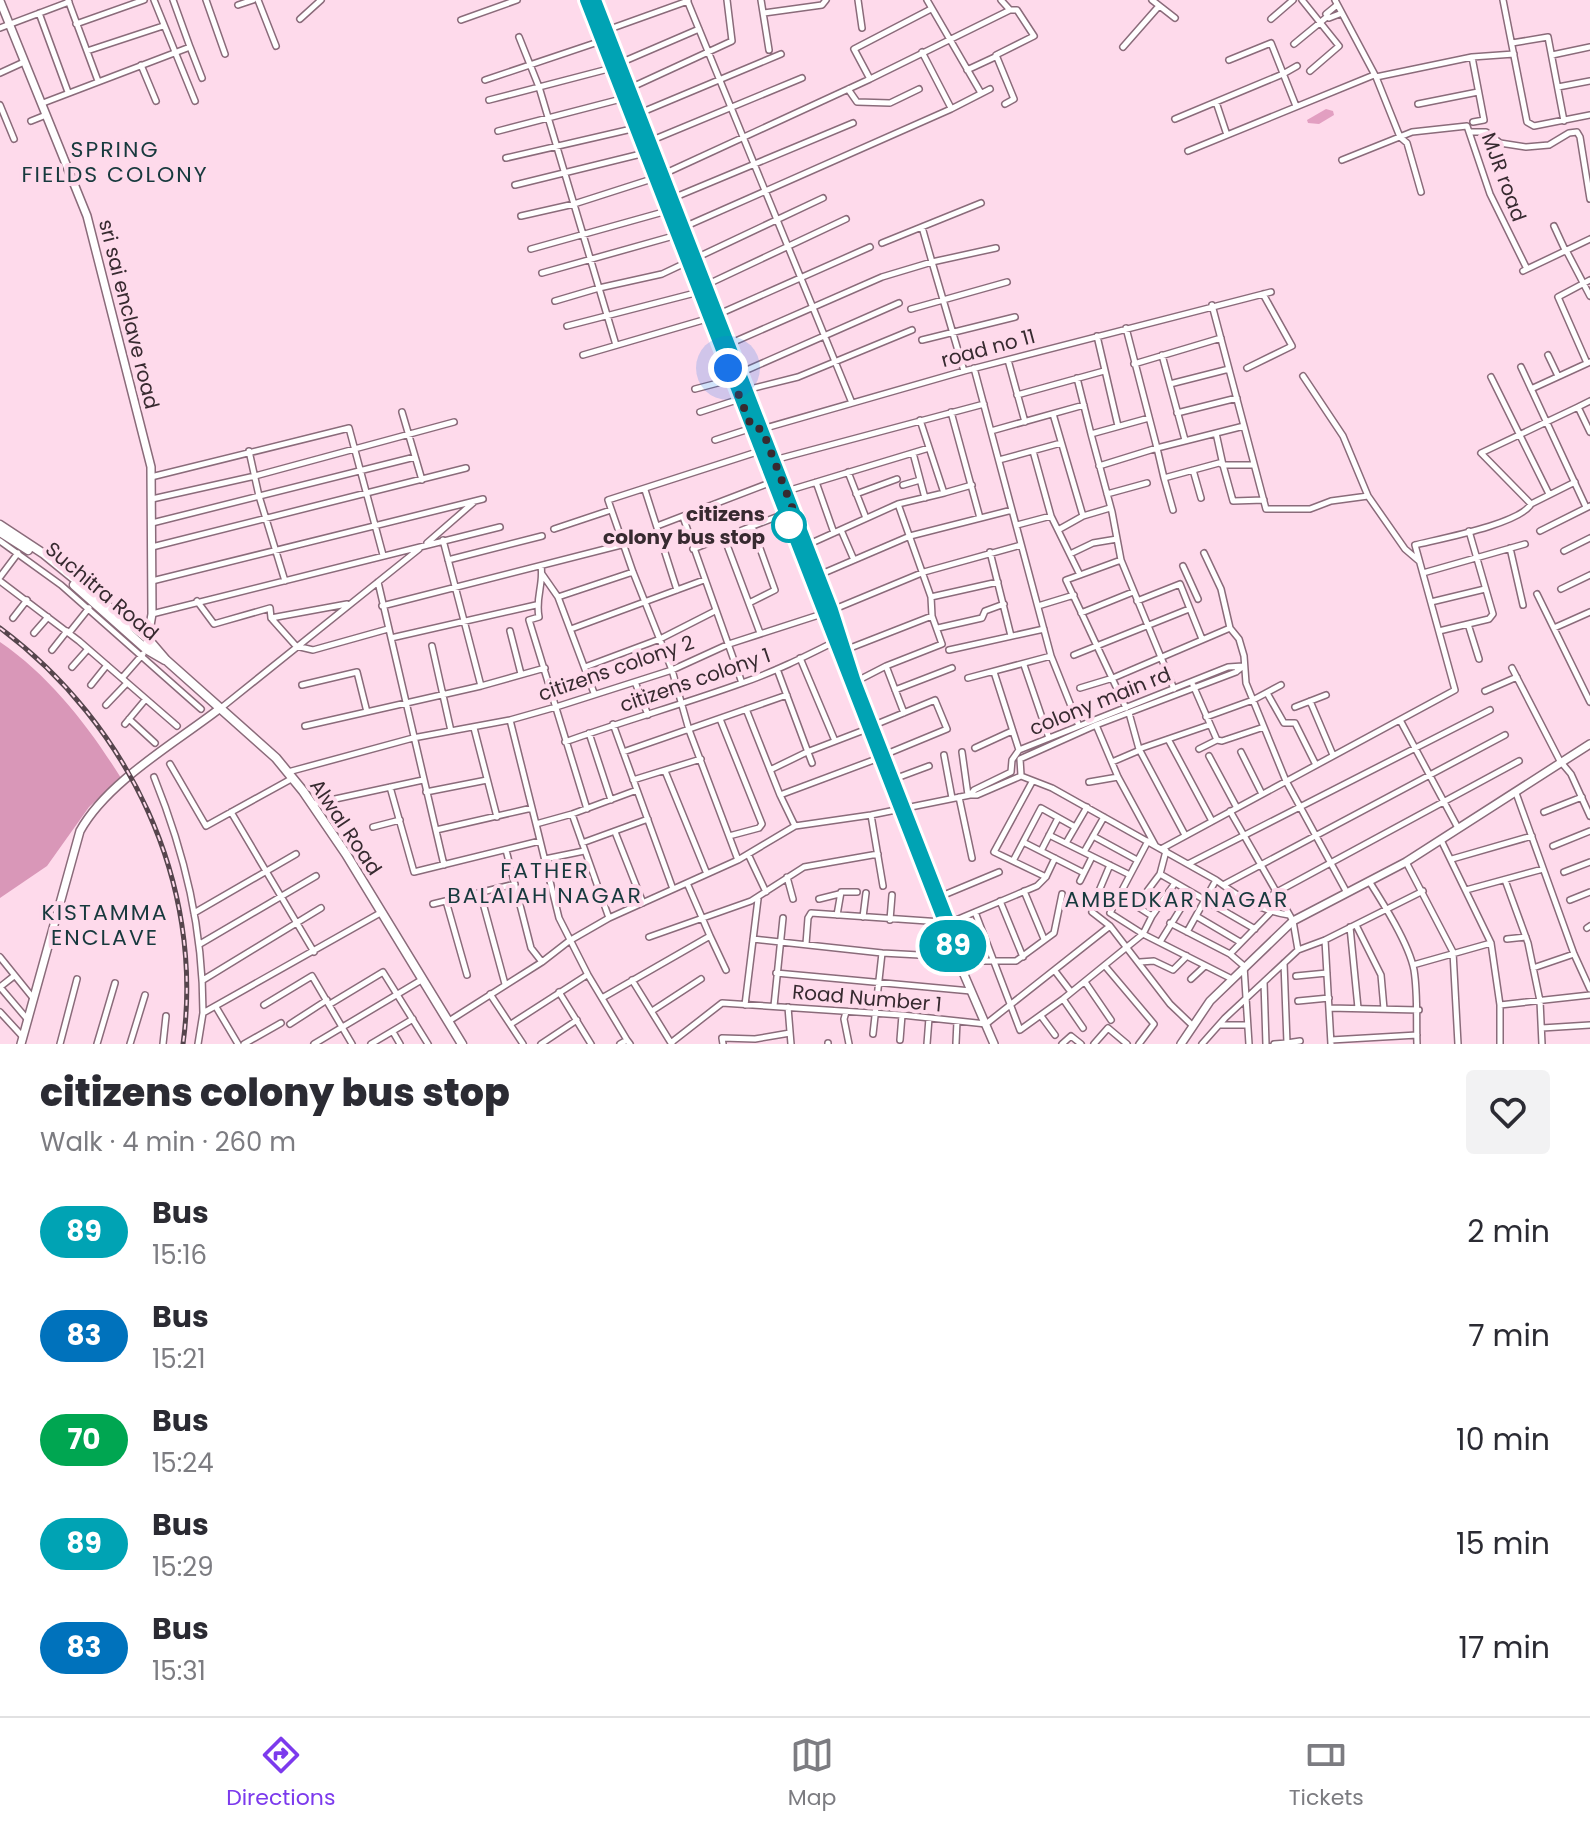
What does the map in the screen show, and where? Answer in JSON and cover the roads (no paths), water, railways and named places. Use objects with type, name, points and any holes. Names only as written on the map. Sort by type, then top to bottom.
[{"type":"main road","name":"Suchitra Road","points":[[0,525],[44,554],[148,639],[166,660]]},
{"type":"main road","name":"Suchitra Road","points":[[0,532],[67,579],[144,652],[166,660]]},
{"type":"main road","name":"Alwal Road","points":[[166,660],[274,756],[290,775],[383,911],[462,1044]]},
{"type":"street","points":[[76,24],[144,0]]},
{"type":"street","points":[[154,0],[195,101]]},
{"type":"street","points":[[173,0],[202,78]]},
{"type":"street","points":[[206,0],[225,54]]},
{"type":"street","points":[[238,5],[256,0],[276,46]]},
{"type":"street","points":[[300,19],[321,0]]},
{"type":"street","points":[[461,20],[517,0]]},
{"type":"street","points":[[586,0],[632,92],[650,141],[667,211],[706,285],[738,395],[773,482],[782,492],[819,575],[834,642],[994,1044]]},
{"type":"street","points":[[595,0],[612,68],[645,153],[673,198],[684,227],[699,292],[729,344],[774,460],[785,514],[845,650],[870,727]]},
{"type":"street","points":[[498,131],[624,98],[732,41],[727,0]]},
{"type":"street","points":[[761,0],[769,50]]},
{"type":"street","points":[[764,13],[822,5],[826,0]]},
{"type":"street","points":[[858,0],[862,28]]},
{"type":"street","points":[[927,0],[981,93]]},
{"type":"street","points":[[1001,0],[1010,10]]},
{"type":"street","points":[[1152,0],[1175,18]]},
{"type":"street","points":[[1271,19],[1293,0]]},
{"type":"street","points":[[1302,0],[1339,46],[1310,71]]},
{"type":"street","points":[[1503,0],[1529,124],[1534,126],[1590,115]]},
{"type":"street","name":"sri sai enclave road","points":[[0,1],[87,216],[151,467],[152,614],[144,652]]},
{"type":"street","points":[[0,28],[68,1],[98,81]]},
{"type":"street","points":[[485,80],[606,37],[687,1],[852,403]]},
{"type":"street","points":[[1328,16],[1326,14],[1336,2],[1375,76],[1400,137],[1407,143],[1421,192]]},
{"type":"street","points":[[1123,47],[1159,6]]},
{"type":"street","points":[[854,49],[931,9]]},
{"type":"street","points":[[521,216],[574,204],[658,175],[870,79],[1010,10],[1017,10],[1034,36],[967,70]]},
{"type":"street","points":[[39,13],[68,92]]},
{"type":"street","points":[[1294,44],[1328,16],[1342,13]]},
{"type":"street","points":[[87,51],[163,26]]},
{"type":"street","points":[[620,63],[699,29]]},
{"type":"street","points":[[519,37],[539,87],[616,345]]},
{"type":"street","points":[[1512,43],[1548,37],[1564,121]]},
{"type":"street","points":[[850,41],[870,79]]},
{"type":"street","points":[[1229,60],[1270,43],[1296,106]]},
{"type":"street","points":[[43,103],[190,47]]},
{"type":"street","points":[[1552,55],[1590,47]]},
{"type":"street","points":[[922,52],[951,109]]},
{"type":"street","points":[[640,113],[781,54]]},
{"type":"street","points":[[1188,151],[1375,76],[1472,57],[1514,54]]},
{"type":"street","points":[[995,57],[1014,99],[1005,104]]},
{"type":"street","points":[[1472,57],[1484,120],[1473,122]]},
{"type":"street","points":[[0,73],[25,62]]},
{"type":"street","points":[[141,65],[156,101]]},
{"type":"street","points":[[1175,119],[1297,66]]},
{"type":"street","points":[[489,100],[612,68]]},
{"type":"street","points":[[650,141],[802,78]]},
{"type":"street","points":[[1558,87],[1590,81]]},
{"type":"street","points":[[848,89],[857,102],[890,103],[919,89]]},
{"type":"street","points":[[684,227],[990,89]]},
{"type":"street","points":[[1418,104],[1478,92]]},
{"type":"street","points":[[1216,102],[1227,135]]},
{"type":"street","points":[[0,105],[14,139]]},
{"type":"street","points":[[31,121],[47,114]]},
{"type":"street","points":[[673,198],[853,123]]},
{"type":"street","name":"MJR road","points":[[1342,160],[1412,132],[1465,125],[1471,132],[1490,194],[1525,270],[1566,252]]},
{"type":"street","points":[[506,158],[636,128]]},
{"type":"street","points":[[1471,132],[1486,132],[1500,143],[1526,147],[1549,145],[1569,133],[1577,132],[1590,199]]},
{"type":"street","points":[[515,185],[645,153]]},
{"type":"street","points":[[555,301],[662,274],[823,198]]},
{"type":"street","points":[[882,243],[981,203]]},
{"type":"street","points":[[531,249],[667,211]]},
{"type":"street","points":[[706,285],[846,219]]},
{"type":"street","points":[[1554,226],[1566,252],[1587,281],[1590,296]]},
{"type":"street","points":[[922,227],[964,371]]},
{"type":"street","points":[[542,273],[678,237]]},
{"type":"street","points":[[1566,252],[1590,239]]},
{"type":"street","points":[[583,355],[714,316],[870,247]]},
{"type":"street","points":[[729,344],[882,277],[996,248]]},
{"type":"street","points":[[1531,389],[1588,362],[1558,297],[1587,281]]},
{"type":"street","points":[[911,309],[1007,282]]},
{"type":"street","points":[[567,326],[699,292]]},
{"type":"street","name":"road no 11","points":[[715,440],[974,368],[1271,292]]},
{"type":"street","points":[[1247,368],[1292,346],[1263,294]]},
{"type":"street","points":[[740,373],[899,303]]},
{"type":"street","points":[[1212,305],[1266,509],[1310,509],[1331,501],[1368,496]]},
{"type":"street","points":[[922,340],[1015,317]]},
{"type":"street","points":[[1126,328],[1173,510]]},
{"type":"street","points":[[700,412],[738,395],[798,377],[912,330]]},
{"type":"street","points":[[1097,336],[1118,426]]},
{"type":"street","points":[[1134,364],[1221,338]]},
{"type":"street","points":[[1162,355],[1185,440]]},
{"type":"street","points":[[1548,355],[1558,376]]},
{"type":"street","points":[[1008,360],[1025,422]]},
{"type":"street","points":[[1521,367],[1588,507],[1540,531]]},
{"type":"street","points":[[974,368],[1051,656],[1079,726]]},
{"type":"street","points":[[1170,384],[1229,369]]},
{"type":"street","points":[[1017,395],[1104,371]]},
{"type":"street","points":[[1303,376],[1343,436],[1368,496],[1405,549],[1419,561]]},
{"type":"street","points":[[1491,377],[1549,494]]},
{"type":"street","points":[[1077,378],[1121,560],[1174,689]]},
{"type":"street","points":[[695,389],[733,379]]},
{"type":"street","points":[[1177,413],[1237,398]]},
{"type":"street","points":[[1531,504],[1481,453],[1590,401]]},
{"type":"street","points":[[774,460],[984,404]]},
{"type":"street","points":[[991,431],[1084,405]]},
{"type":"street","points":[[1578,407],[1590,432]]},
{"type":"street","points":[[402,412],[422,480]]},
{"type":"street","points":[[951,412],[980,518]]},
{"type":"street","points":[[1053,414],[1083,516]]},
{"type":"street","points":[[1091,434],[1149,418]]},
{"type":"street","points":[[920,420],[944,493]]},
{"type":"street","points":[[152,499],[255,476],[454,422]]},
{"type":"street","points":[[1099,466],[1244,426]]},
{"type":"street","points":[[151,477],[345,428],[351,430],[383,555]]},
{"type":"street","points":[[1216,433],[1233,501],[1264,500]]},
{"type":"street","points":[[999,460],[1061,443]]},
{"type":"street","points":[[782,492],[929,448]]},
{"type":"street","points":[[249,451],[285,581]]},
{"type":"street","points":[[738,860],[689,730],[672,670],[608,500],[761,451]]},
{"type":"street","points":[[1033,451],[1051,516],[1080,575]]},
{"type":"street","points":[[913,453],[925,498]]},
{"type":"street","points":[[152,523],[415,457]]},
{"type":"street","points":[[1164,478],[1223,465],[1254,465]]},
{"type":"street","points":[[152,547],[466,468]]},
{"type":"street","points":[[1193,470],[1201,498]]},
{"type":"street","points":[[848,472],[866,518]]},
{"type":"street","points":[[856,494],[897,479]]},
{"type":"street","points":[[903,485],[920,480]]},
{"type":"street","points":[[657,526],[773,482]]},
{"type":"street","points":[[816,482],[854,560]]},
{"type":"street","points":[[1160,848],[1455,690],[1415,545],[1511,518],[1575,482]]},
{"type":"street","points":[[1107,494],[1147,483]]},
{"type":"street","points":[[807,545],[898,504],[972,485]]},
{"type":"street","points":[[645,490],[677,590]]},
{"type":"street","points":[[152,581],[483,499]]},
{"type":"street","points":[[22,1040],[77,843],[86,821],[128,778],[219,709],[474,502]]},
{"type":"street","points":[[855,682],[942,644],[932,616],[931,597],[924,572],[898,504]]},
{"type":"street","points":[[1058,530],[1083,516],[1110,508]]},
{"type":"street","points":[[554,529],[611,510]]},
{"type":"street","points":[[819,575],[910,536],[1012,510]]},
{"type":"street","points":[[693,549],[785,514]]},
{"type":"street","points":[[1017,525],[1051,516]]},
{"type":"street","points":[[683,517],[742,683]]},
{"type":"street","points":[[749,603],[775,590],[752,526]]},
{"type":"street","points":[[152,614],[500,527]]},
{"type":"street","points":[[1439,631],[1492,616],[1469,531]]},
{"type":"street","points":[[448,560],[542,536]]},
{"type":"street","points":[[724,537],[760,633]]},
{"type":"street","points":[[1564,551],[1590,538]]},
{"type":"street","points":[[1070,554],[1093,543],[1117,539]]},
{"type":"street","points":[[443,540],[481,686]]},
{"type":"street","points":[[0,541],[144,652],[201,709]]},
{"type":"street","points":[[382,606],[625,544]]},
{"type":"street","points":[[1423,573],[1525,544]]},
{"type":"street","name":"citizens colony 2","points":[[231,812],[290,775],[413,738],[474,728],[556,707],[672,670],[729,644],[828,611],[924,572],[1021,545]]},
{"type":"street","points":[[1510,548],[1523,605]]},
{"type":"street","points":[[990,552],[1011,636]]},
{"type":"street","points":[[0,591],[1,580],[18,553]]},
{"type":"street","points":[[1204,553],[1221,589],[1230,628],[1242,649],[1243,666],[1253,700],[1286,781],[1346,891]]},
{"type":"street","points":[[1121,560],[1066,580],[1130,710],[1139,750],[1185,835]]},
{"type":"street","points":[[541,566],[536,605],[539,617],[529,620],[587,809]]},
{"type":"street","points":[[1183,566],[1198,599]]},
{"type":"street","points":[[558,597],[633,572]]},
{"type":"street","points":[[542,574],[558,597],[594,693]]},
{"type":"street","points":[[1561,589],[1590,575]]},
{"type":"street","points":[[1,580],[68,632],[177,726]]},
{"type":"street","points":[[571,629],[704,580]]},
{"type":"street","points":[[1137,601],[1189,580]]},
{"type":"street","points":[[378,582],[444,865]]},
{"type":"street","points":[[931,597],[998,582]]},
{"type":"street","points":[[1180,584],[1202,639]]},
{"type":"street","points":[[1431,602],[1485,589]]},
{"type":"street","points":[[1081,613],[1133,592]]},
{"type":"street","points":[[1537,594],[1590,702]]},
{"type":"street","points":[[1038,606],[1074,595]]},
{"type":"street","points":[[13,618],[27,600]]},
{"type":"street","points":[[197,601],[214,624],[270,608],[271,618],[296,646],[313,650],[388,629]]},
{"type":"street","points":[[271,618],[348,604]]},
{"type":"street","points":[[938,628],[982,618],[985,611],[1004,604]]},
{"type":"street","points":[[391,638],[536,605]]},
{"type":"street","points":[[52,650],[89,608]]},
{"type":"street","points":[[1074,655],[1189,609]]},
{"type":"street","points":[[585,667],[660,639],[715,611]]},
{"type":"street","points":[[1554,628],[1590,612]]},
{"type":"street","points":[[845,650],[932,616]]},
{"type":"street","points":[[34,633],[48,617]]},
{"type":"street","points":[[1468,624],[1479,659]]},
{"type":"street","points":[[1080,688],[1113,678],[1230,628]]},
{"type":"street","points":[[949,650],[1044,629]]},
{"type":"street","points":[[510,631],[521,674]]},
{"type":"street","name":"citizens colony 1","points":[[565,742],[742,683],[834,642]]},
{"type":"street","points":[[432,646],[451,731]]},
{"type":"street","points":[[72,667],[88,649]]},
{"type":"street","points":[[106,705],[144,652]]},
{"type":"street","points":[[968,678],[1051,656]]},
{"type":"street","points":[[800,658],[835,741]]},
{"type":"street","points":[[91,685],[107,665]]},
{"type":"street","points":[[1024,665],[1049,738]]},
{"type":"street","points":[[886,666],[904,713]]},
{"type":"street","name":"colony main rd","points":[[1011,772],[1012,760],[1019,750],[1130,710],[1174,689],[1236,672],[1243,666]]},
{"type":"street","points":[[305,726],[481,686],[545,668]]},
{"type":"street","points":[[895,690],[952,668]]},
{"type":"street","points":[[1512,668],[1590,814]]},
{"type":"street","points":[[777,669],[812,763]]},
{"type":"street","points":[[302,685],[357,672],[367,712]]},
{"type":"street","points":[[994,672],[1019,750]]},
{"type":"street","points":[[1485,691],[1517,677]]},
{"type":"street","points":[[635,682],[648,715]]},
{"type":"street","points":[[1192,684],[1217,740]]},
{"type":"street","name":"colony main rd","points":[[1019,776],[1020,759],[1192,684]]},
{"type":"street","points":[[1206,717],[1253,700],[1281,685]]},
{"type":"street","points":[[1267,693],[1284,723],[1295,723],[1316,765]]},
{"type":"street","points":[[623,752],[787,695]]},
{"type":"street","points":[[1295,707],[1326,695]]},
{"type":"street","points":[[146,700],[127,721],[155,743]]},
{"type":"street","points":[[770,770],[935,700],[947,729],[780,795]]},
{"type":"street","points":[[1310,701],[1333,755]]},
{"type":"street","points":[[746,709],[795,826]]},
{"type":"street","points":[[1188,864],[1490,710]]},
{"type":"street","points":[[720,719],[762,824],[759,828],[729,836]]},
{"type":"street","points":[[510,720],[555,901],[569,941],[629,1042],[620,1044]]},
{"type":"street","points":[[1400,720],[1459,829]]},
{"type":"street","points":[[613,724],[673,889]]},
{"type":"street","points":[[1096,725],[1118,777],[1160,848],[1160,874],[1136,906]]},
{"type":"street","points":[[1112,762],[1209,725]]},
{"type":"street","points":[[1199,749],[1217,740],[1264,727]]},
{"type":"street","points":[[474,728],[497,817]]},
{"type":"street","points":[[975,748],[1012,731]]},
{"type":"street","points":[[589,733],[611,800]]},
{"type":"street","points":[[1056,735],[1059,742]]},
{"type":"street","points":[[1223,885],[1505,735]]},
{"type":"street","points":[[1168,739],[1212,821]]},
{"type":"street","points":[[1181,1044],[1192,1025],[1232,979],[1291,918],[1406,862],[1590,744]]},
{"type":"street","points":[[962,752],[969,795]]},
{"type":"street","points":[[1241,752],[1262,794]]},
{"type":"street","points":[[944,755],[972,858]]},
{"type":"street","points":[[1209,756],[1237,808]]},
{"type":"street","points":[[882,757],[894,779],[901,807],[939,897],[945,922]]},
{"type":"street","points":[[633,780],[701,759]]},
{"type":"street","points":[[1257,906],[1275,893],[1519,761]]},
{"type":"street","points":[[170,764],[206,826],[231,812],[314,952]]},
{"type":"street","points":[[894,779],[929,766]]},
{"type":"street","points":[[665,771],[707,874]]},
{"type":"street","points":[[969,795],[1011,772],[1052,788],[1087,807],[1270,913],[1291,918]]},
{"type":"street","points":[[449,1021],[609,918],[738,860],[795,826],[977,795],[1019,776]]},
{"type":"street","points":[[154,777],[179,841],[200,944],[203,1013],[198,1044]]},
{"type":"street","points":[[1089,782],[1118,777]]},
{"type":"street","points":[[312,804],[423,780]]},
{"type":"street","points":[[426,792],[487,780]]},
{"type":"street","points":[[1032,782],[994,852],[1046,877]]},
{"type":"street","points":[[390,787],[414,872],[540,841]]},
{"type":"street","points":[[536,824],[637,790]]},
{"type":"street","points":[[1500,1005],[1590,992],[1516,793]]},
{"type":"street","points":[[1544,812],[1582,797]]},
{"type":"street","points":[[1066,843],[1087,807]]},
{"type":"street","points":[[436,830],[532,808]]},
{"type":"street","points":[[1013,861],[1041,808],[1075,827]]},
{"type":"street","points":[[1230,811],[1291,918],[1298,950]]},
{"type":"street","points":[[572,814],[609,918]]},
{"type":"street","points":[[871,815],[883,886]]},
{"type":"street","points":[[1084,852],[1104,817]]},
{"type":"street","points":[[1041,851],[1058,818]]},
{"type":"street","points":[[582,843],[648,819]]},
{"type":"street","points":[[373,827],[400,820]]},
{"type":"street","points":[[1553,846],[1590,831]]},
{"type":"street","points":[[615,832],[643,903]]},
{"type":"street","points":[[1049,835],[1130,875]]},
{"type":"street","points":[[1093,836],[1137,860]]},
{"type":"street","points":[[1452,859],[1532,836]]},
{"type":"street","points":[[1441,840],[1491,943],[1500,1005],[1500,1044]]},
{"type":"street","points":[[1148,841],[1110,913],[1143,934],[1232,979]]},
{"type":"street","points":[[1023,842],[1084,873]]},
{"type":"street","points":[[506,850],[531,948],[542,962]]},
{"type":"street","points":[[545,859],[584,851]]},
{"type":"street","points":[[194,913],[296,854]]},
{"type":"street","points":[[748,854],[766,892]]},
{"type":"street","points":[[649,937],[758,898],[787,877],[815,863],[878,854]]},
{"type":"street","points":[[1080,881],[1092,857]]},
{"type":"street","points":[[806,944],[809,914],[945,922],[1042,883],[1055,858]]},
{"type":"street","points":[[1406,862],[1453,952],[1458,1044]]},
{"type":"street","points":[[1564,872],[1590,862]]},
{"type":"street","points":[[1096,898],[1110,865]]},
{"type":"street","points":[[1466,890],[1543,869]]},
{"type":"street","points":[[939,897],[999,872]]},
{"type":"street","points":[[1160,874],[1255,929]]},
{"type":"street","points":[[200,944],[316,876]]},
{"type":"street","points":[[787,877],[793,899]]},
{"type":"street","points":[[1187,932],[1216,880]]},
{"type":"street","points":[[1505,880],[1526,937],[1533,968],[1540,1001],[1542,1044]]},
{"type":"street","points":[[1369,881],[1387,909],[1413,965],[1419,1010],[1417,1044]]},
{"type":"street","points":[[687,883],[726,970]]},
{"type":"street","points":[[975,912],[1020,1030],[1143,934],[1175,883]]},
{"type":"street","points":[[433,904],[515,884]]},
{"type":"street","points":[[1024,891],[1044,939]]},
{"type":"street","points":[[1202,1044],[1298,950],[1325,940],[1423,891]]},
{"type":"street","points":[[480,892],[505,984]]},
{"type":"street","points":[[819,899],[857,892]]},
{"type":"street","points":[[1160,942],[1191,892]]},
{"type":"street","points":[[1570,900],[1590,892]]},
{"type":"street","points":[[863,917],[866,893]]},
{"type":"street","points":[[837,915],[839,894]]},
{"type":"street","points":[[753,939],[882,953],[1016,961],[1054,933],[1062,894]]},
{"type":"street","points":[[890,920],[892,895]]},
{"type":"street","points":[[1119,895],[1152,916]]},
{"type":"street","points":[[555,901],[572,897]]},
{"type":"street","points":[[745,1005],[758,898]]},
{"type":"street","points":[[446,901],[467,975]]},
{"type":"street","points":[[1000,901],[1023,957]]},
{"type":"street","points":[[203,980],[321,908]]},
{"type":"street","points":[[203,1013],[383,911]]},
{"type":"street","points":[[1092,912],[1110,926],[1170,1004],[1192,1025]]},
{"type":"street","points":[[1230,954],[1270,913]]},
{"type":"street","points":[[1196,916],[1240,942]]},
{"type":"street","points":[[774,1006],[783,918]]},
{"type":"street","points":[[1170,923],[1230,954],[1244,966],[1249,1044]]},
{"type":"street","points":[[986,1024],[1110,926]]},
{"type":"street","points":[[1353,926],[1358,1008]]},
{"type":"street","points":[[1353,926],[1381,975],[1384,1009]]},
{"type":"street","points":[[602,998],[710,936]]},
{"type":"street","points":[[1507,939],[1526,937]]},
{"type":"street","points":[[1325,940],[1331,1042],[1417,1035]]},
{"type":"street","points":[[1413,965],[1491,943]]},
{"type":"street","points":[[873,1034],[882,953]]},
{"type":"street","points":[[1533,968],[1574,954]]},
{"type":"street","points":[[1139,962],[1154,961],[1173,970],[1187,956]]},
{"type":"street","points":[[0,957],[34,999]]},
{"type":"street","points":[[1284,962],[1287,1043]]},
{"type":"street","points":[[1105,966],[1154,1024],[1139,1044]]},
{"type":"street","points":[[1191,979],[1205,966]]},
{"type":"street","points":[[1055,971],[1072,992]]},
{"type":"street","points":[[290,1024],[383,972],[428,1044]]},
{"type":"street","points":[[776,973],[971,991]]},
{"type":"street","points":[[1296,976],[1327,973]]},
{"type":"street","points":[[511,1024],[588,975]]},
{"type":"street","points":[[14,976],[0,987],[28,1020]]},
{"type":"street","points":[[264,1005],[312,976],[352,1044]]},
{"type":"street","points":[[314,1044],[423,978]]},
{"type":"street","points":[[60,1044],[77,979]]},
{"type":"street","points":[[652,1011],[701,979]]},
{"type":"street","points":[[632,980],[671,1043]]},
{"type":"street","points":[[1264,981],[1266,1044]]},
{"type":"street","points":[[1085,982],[1111,1020]]},
{"type":"street","points":[[97,1044],[115,983]]},
{"type":"street","points":[[559,992],[591,1044]]},
{"type":"street","points":[[490,994],[523,1044]]},
{"type":"street","points":[[130,1044],[145,995]]},
{"type":"street","points":[[1298,1001],[1329,998]]},
{"type":"street","points":[[1063,999],[1083,1028]]},
{"type":"street","name":"Road Number 1","points":[[671,1043],[722,1003],[986,1024]]},
{"type":"street","points":[[216,1007],[238,1044]]},
{"type":"street","points":[[788,1007],[791,1044]]},
{"type":"street","points":[[1329,1008],[1419,1010]]},
{"type":"street","points":[[0,1012],[22,1040]]},
{"type":"street","points":[[846,1012],[844,1019],[849,1044]]},
{"type":"street","points":[[900,1040],[902,1015]]},
{"type":"street","points":[[163,1044],[166,1016]]},
{"type":"street","points":[[1041,1016],[1055,1035]]},
{"type":"street","points":[[927,1044],[929,1018]]},
{"type":"street","points":[[373,1043],[413,1019]]},
{"type":"street","points":[[541,1044],[577,1020]]},
{"type":"street","points":[[956,1043],[957,1021]]},
{"type":"street","points":[[244,1044],[281,1023]]},
{"type":"street","points":[[1219,1025],[1246,1025]]},
{"type":"street","points":[[1542,1028],[1590,1025]]},
{"type":"street","points":[[1094,1044],[1108,1028],[1127,1044]]},
{"type":"street","points":[[393,1032],[400,1044]]},
{"type":"street","points":[[723,1044],[722,1038],[755,1041],[790,1033]]},
{"type":"street","points":[[1062,1044],[1071,1036],[1081,1044]]},
{"type":"street","points":[[1274,1044],[1300,1041]]},
{"type":"railway","points":[[0,628],[46,667],[86,711],[120,759],[148,812],[169,867],[182,925],[187,984],[183,1044]]},
{"type":"place","name":"citizens colony bus stop","points":[[789,525]]},
{"type":"district","name":"SPRING FIELDS COLONY","points":[[115,162]]},
{"type":"district","name":"FATHER BALAIAH NAGAR","points":[[545,882]]},
{"type":"district","name":"AMBEDKAR NAGAR","points":[[1177,899]]},
{"type":"district","name":"KISTAMMA ENCLAVE","points":[[105,924]]}]
